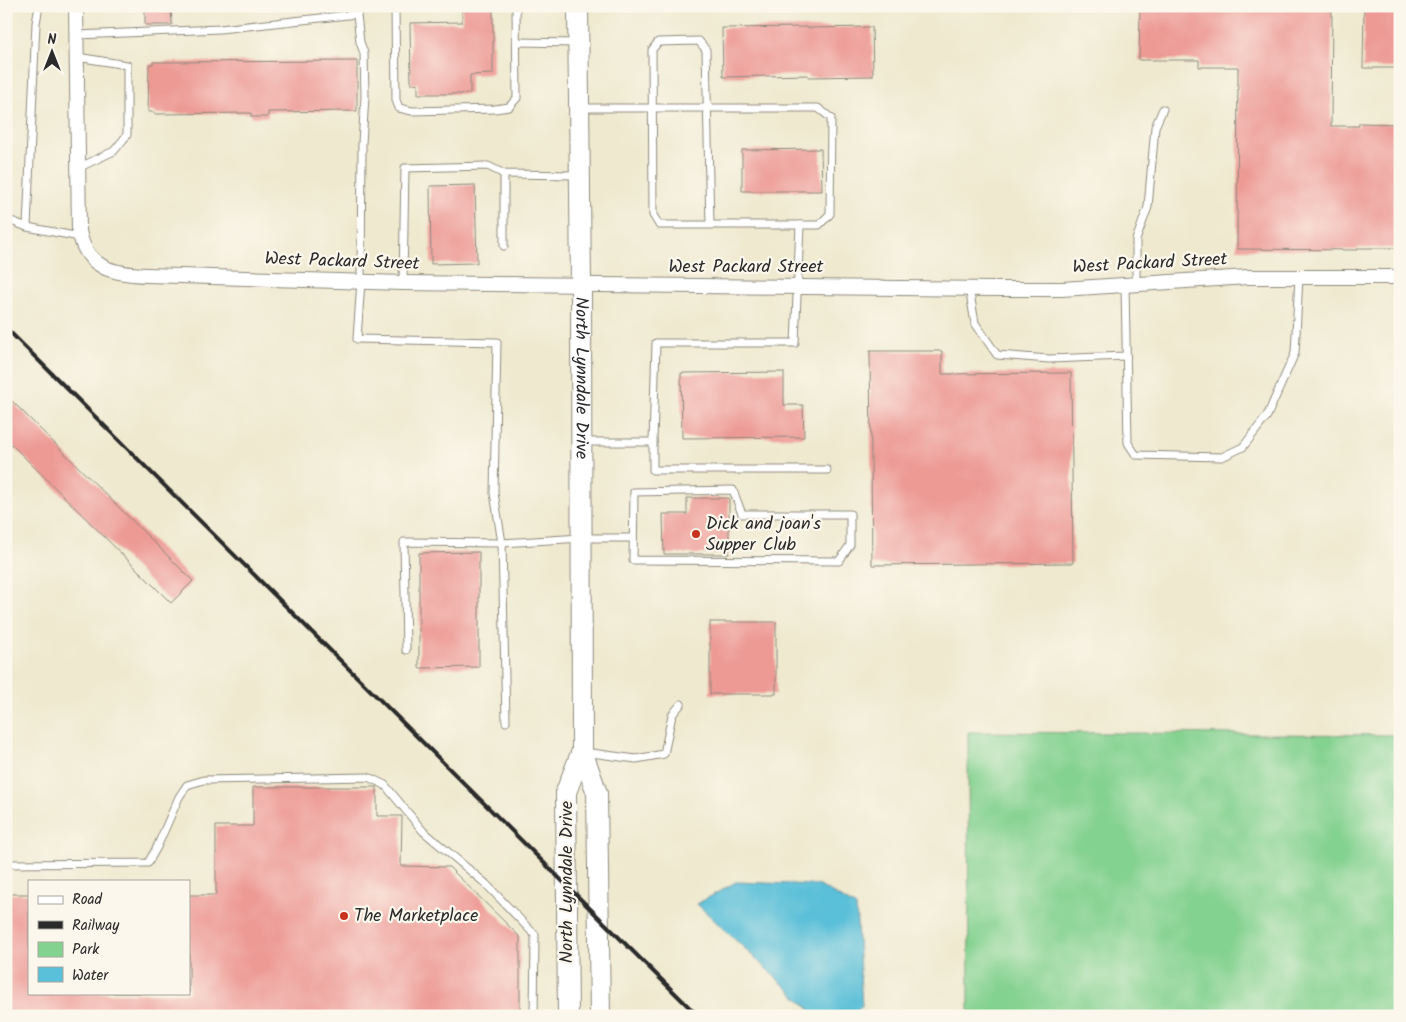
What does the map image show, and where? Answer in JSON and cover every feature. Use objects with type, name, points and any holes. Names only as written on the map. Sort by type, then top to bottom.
[{"type":"main road","name":"North Lynndale Drive","points":[[578,6],[581,285],[582,751],[597,792],[600,1016]]},
{"type":"main road","name":"North Lynndale Drive","points":[[568,1016],[566,792],[582,751]]},
{"type":"street","points":[[76,6],[78,211],[80,237]]},
{"type":"street","name":"West Packard Street","points":[[80,237],[85,250],[95,262],[105,269],[133,274],[403,283],[1062,288],[1248,277],[1400,277]]},
{"type":"lane","points":[[27,228],[36,23],[39,6]]},
{"type":"lane","points":[[395,6],[396,100],[399,108],[412,111],[495,109],[509,106],[517,98],[516,6]]},
{"type":"lane","points":[[77,35],[220,29],[357,10],[360,42],[364,53],[365,97],[362,143],[361,281],[357,339],[497,342],[494,494],[502,543],[506,722]]},
{"type":"lane","points":[[579,108],[651,108],[707,108],[818,108],[831,118],[830,214],[819,225],[800,225],[710,225],[659,225],[653,215],[651,108],[652,50],[658,42],[699,41],[706,50],[707,108],[710,225]]},
{"type":"lane","points":[[517,42],[579,43]]},
{"type":"lane","points":[[77,57],[128,65],[127,135],[114,151],[78,168]]},
{"type":"lane","points":[[1163,109],[1155,127],[1148,206],[1136,240],[1130,285],[1126,356],[1128,443],[1136,455],[1222,458],[1243,447],[1267,416],[1295,353],[1299,277]]},
{"type":"lane","points":[[403,283],[405,168],[488,166],[504,174],[580,176]]},
{"type":"lane","points":[[504,174],[504,246]]},
{"type":"lane","points":[[6,219],[27,228],[80,237]]},
{"type":"lane","points":[[800,225],[795,343],[656,343],[653,470],[827,470]]},
{"type":"lane","points":[[969,288],[975,323],[997,355],[1049,359],[1126,356]]},
{"type":"lane","points":[[581,442],[653,442]]},
{"type":"lane","points":[[733,490],[742,514],[850,514],[850,545],[838,561],[632,560],[632,538],[634,492],[733,490]]},
{"type":"lane","points":[[406,650],[404,542],[502,543],[581,538],[632,538]]},
{"type":"lane","points":[[582,751],[636,759],[664,754],[672,715],[682,704]]},
{"type":"lane","points":[[6,864],[148,863],[179,797],[187,786],[204,780],[368,778],[385,786],[423,831],[486,884],[535,935],[534,1016]]},
{"type":"green space","points":[[968,732],[1400,735],[1400,1016],[969,1016]]},
{"type":"water","points":[[736,882],[818,885],[856,907],[862,1006],[850,1016],[817,1016],[697,904]]},
{"type":"building","points":[[145,6],[171,6],[172,25],[145,25]]},
{"type":"building","points":[[462,6],[493,6],[493,74],[470,75],[470,94],[418,94],[418,83],[411,84],[410,23],[462,22]]},
{"type":"building","points":[[1140,6],[1332,6],[1331,126],[1359,126],[1359,123],[1400,124],[1400,248],[1358,248],[1358,250],[1237,249],[1238,67],[1199,67],[1199,60],[1139,60]]},
{"type":"building","points":[[1364,6],[1400,6],[1400,68],[1363,68]]},
{"type":"building","points":[[872,27],[873,76],[723,77],[722,28]]},
{"type":"building","points":[[357,61],[357,111],[268,112],[268,117],[251,117],[251,113],[154,114],[154,112],[148,112],[149,64],[153,64],[153,62]]},
{"type":"building","points":[[821,149],[822,191],[742,191],[742,150]]},
{"type":"building","points":[[475,185],[477,263],[431,264],[430,186]]},
{"type":"building","points":[[870,351],[942,351],[942,374],[1071,373],[1073,563],[872,565]]},
{"type":"building","points":[[784,372],[784,405],[803,405],[804,437],[682,438],[681,373]]},
{"type":"building","points":[[6,395],[193,581],[171,603],[6,439]]},
{"type":"building","name":"Dick and joan's Supper Club","points":[[687,498],[729,498],[729,554],[664,554],[663,514],[687,514]]},
{"type":"building","points":[[479,552],[479,667],[419,668],[419,553]]},
{"type":"building","points":[[710,622],[776,622],[776,694],[710,694]]},
{"type":"building","name":"The Marketplace","points":[[253,787],[377,787],[377,816],[402,816],[401,866],[449,867],[520,937],[520,1016],[6,1016],[6,894],[28,894],[28,994],[190,994],[190,895],[216,895],[216,826],[253,826]]},
{"type":"railway","points":[[6,328],[698,1016]]},
{"type":"place","name":"Dick and joan's Supper Club","points":[[696,534]]},
{"type":"place","name":"The Marketplace","points":[[344,916]]}]
